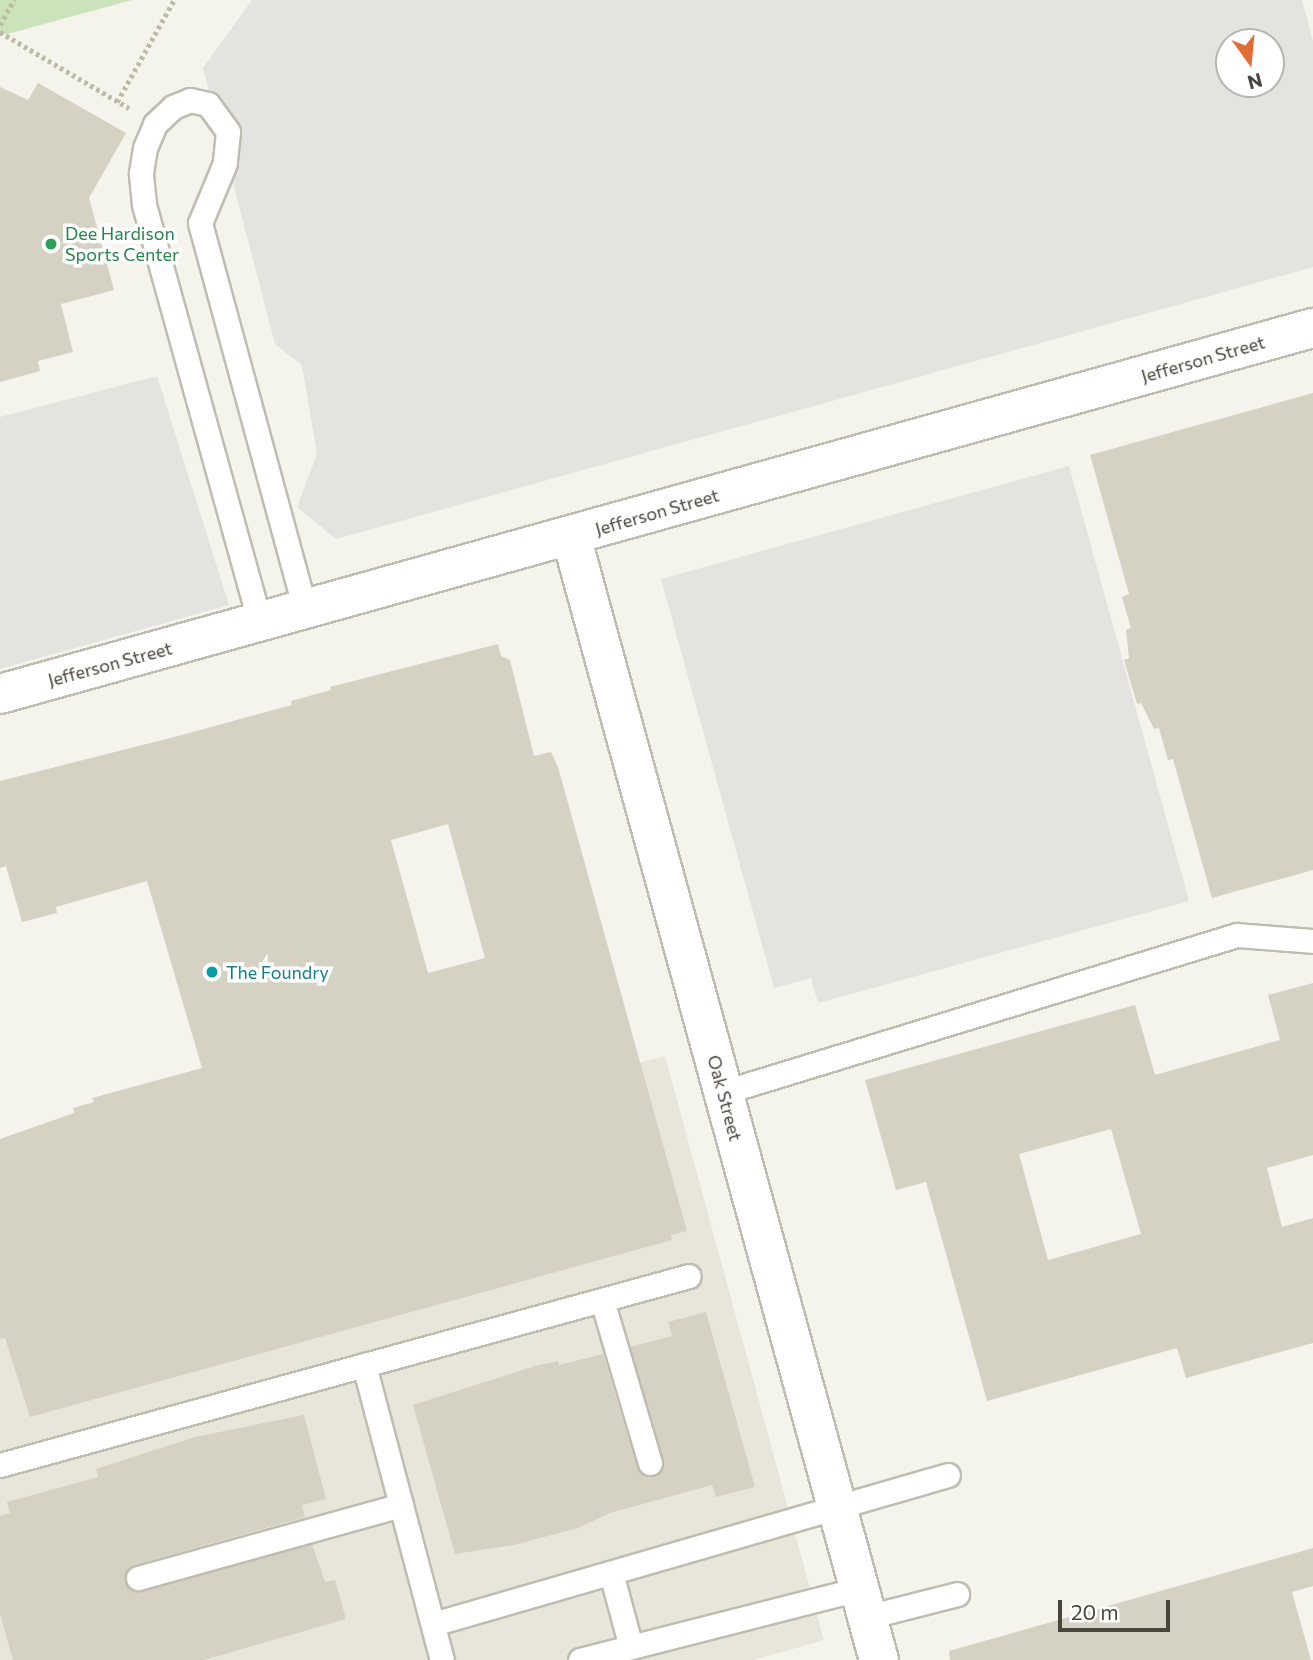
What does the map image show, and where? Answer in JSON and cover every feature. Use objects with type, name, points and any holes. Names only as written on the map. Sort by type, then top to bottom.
[{"type":"street","name":"Jefferson Street","points":[[0,694],[306,612],[1313,328]]},
{"type":"street","name":"Oak Street","points":[[571,536],[879,1660]]},
{"type":"lane","points":[[260,623],[144,204],[141,173],[155,124],[173,107],[190,100],[208,104],[228,132],[225,163],[200,223],[306,612]]},
{"type":"lane","points":[[724,1093],[1237,935],[1313,941]]},
{"type":"lane","points":[[0,1465],[689,1276]]},
{"type":"lane","points":[[602,1300],[650,1463]]},
{"type":"lane","points":[[364,1365],[442,1660]]},
{"type":"lane","points":[[433,1624],[948,1475]]},
{"type":"lane","points":[[138,1578],[401,1506]]},
{"type":"lane","points":[[611,1573],[631,1647]]},
{"type":"lane","points":[[580,1660],[631,1647],[863,1603],[957,1594]]},
{"type":"path","points":[[0,25],[14,0]]},
{"type":"path","points":[[117,102],[174,0]]},
{"type":"path","points":[[0,32],[155,124]]},
{"type":"shaded area","points":[[252,0],[1302,0],[1313,41],[1313,267],[336,539],[297,507],[317,454],[302,365],[275,344],[203,68]]},
{"type":"shaded area","points":[[157,376],[229,605],[0,669],[0,417]]},
{"type":"shaded area","points":[[1069,466],[1189,901],[818,1003],[811,978],[774,988],[661,579]]},
{"type":"shaded area","points":[[665,1056],[824,1640],[754,1660],[0,1660],[0,1233]]},
{"type":"green space","points":[[0,0],[132,0],[0,36]]},
{"type":"building","name":"Dee Hardison Sports Center","points":[[38,83],[126,133],[89,198],[114,290],[61,304],[73,352],[38,361],[40,371],[0,382],[0,87],[28,100]]},
{"type":"building","points":[[1313,393],[1313,870],[1212,898],[1173,759],[1168,760],[1159,728],[1154,729],[1141,703],[1137,704],[1124,660],[1129,658],[1126,630],[1131,628],[1122,597],[1129,594],[1090,455]]},
{"type":"building","points":[[498,644],[501,656],[510,660],[534,756],[551,752],[558,767],[687,1231],[671,1235],[672,1240],[30,1417],[5,1338],[0,1339],[0,1139],[74,1113],[73,1108],[94,1102],[92,1098],[202,1068],[147,881],[56,907],[57,913],[22,922],[6,866],[0,868],[0,781],[292,705],[291,701],[331,690],[330,687]],"holes":[[[448,824],[485,958],[428,973],[391,840]]]},
{"type":"building","points":[[1313,983],[1313,1155],[1267,1168],[1282,1227],[1313,1218],[1313,1343],[1186,1378],[1177,1348],[987,1401],[926,1182],[896,1190],[865,1080],[1135,1005],[1155,1075],[1280,1040],[1268,995]],"holes":[[[1111,1129],[1141,1234],[1048,1260],[1019,1154]]]},
{"type":"building","points":[[706,1312],[755,1487],[716,1497],[712,1485],[610,1513],[578,1528],[514,1545],[455,1554],[413,1405],[535,1366],[558,1361],[559,1365],[603,1354],[637,1467],[646,1476],[655,1476],[663,1467],[663,1459],[630,1347],[672,1336],[668,1322]]},
{"type":"building","points":[[304,1415],[326,1499],[302,1505],[305,1517],[134,1565],[128,1569],[124,1581],[129,1588],[142,1591],[312,1544],[325,1582],[335,1580],[346,1619],[204,1660],[13,1660],[0,1614],[0,1516],[10,1513],[7,1502],[98,1477],[96,1469],[195,1437]]},
{"type":"building","points":[[1313,1548],[1313,1586],[1292,1592],[1311,1660],[950,1660],[949,1651]]},
{"type":"place","name":"Dee Hardison Sports Center","points":[[51,244]]},
{"type":"place","name":"The Foundry","points":[[212,972]]}]
